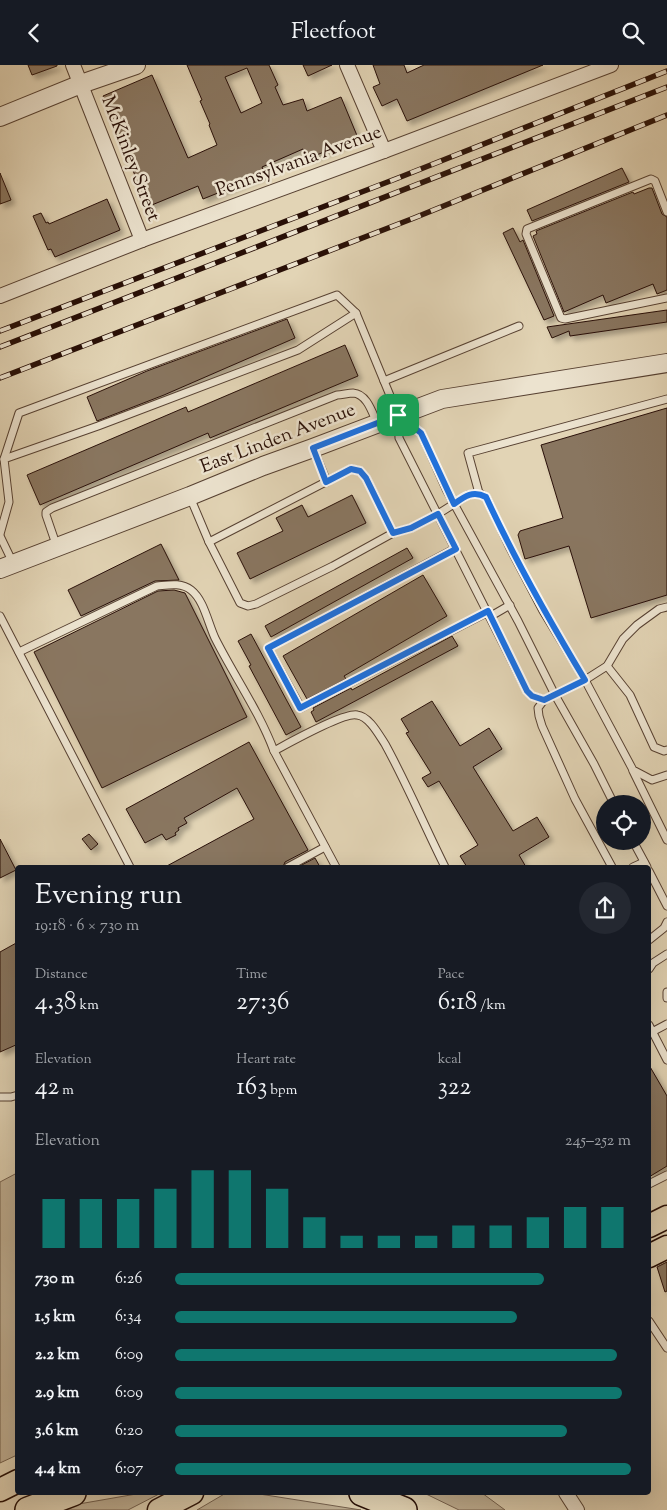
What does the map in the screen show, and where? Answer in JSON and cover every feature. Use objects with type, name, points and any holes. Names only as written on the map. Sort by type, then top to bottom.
[{"type":"highway","points":[[651,1225],[667,1217]]},
{"type":"highway","points":[[651,1255],[667,1247]]},
{"type":"highway","points":[[0,1489],[15,1482]]},
{"type":"highway","points":[[28,1510],[68,1495]]},
{"type":"highway","points":[[158,1510],[188,1495]]},
{"type":"highway","points":[[367,1495],[404,1510]]},
{"type":"street","name":"McKinley Street","points":[[73,65],[142,240]]},
{"type":"street","points":[[0,117],[80,84],[136,65]]},
{"type":"street","points":[[347,65],[384,151]]},
{"type":"street","name":"Pennsylvania Avenue","points":[[0,296],[142,240],[612,65]]},
{"type":"street","name":"East Linden Avenue","points":[[7,566],[263,466],[442,399],[667,363]]},
{"type":"street","points":[[567,1495],[577,1510]]},
{"type":"lane","points":[[667,212],[655,181],[651,179],[527,229],[526,234],[561,318],[565,319],[667,298]]},
{"type":"lane","points":[[7,566],[0,535],[9,502],[4,459],[19,413],[337,295],[356,313],[398,415],[400,438],[527,691],[532,696],[544,700]]},
{"type":"lane","points":[[4,459],[98,426],[298,350],[356,313]]},
{"type":"lane","points":[[384,381],[519,326]]},
{"type":"lane","points":[[57,547],[46,515],[46,512],[52,508],[337,395],[354,393],[362,397],[368,404],[377,423]]},
{"type":"lane","points":[[479,493],[468,453],[667,399]]},
{"type":"lane","points":[[398,415],[421,433],[454,504],[510,605],[555,695],[610,795]]},
{"type":"lane","points":[[313,448],[326,482]]},
{"type":"lane","points":[[209,542],[351,469],[360,471],[366,478],[393,533]]},
{"type":"lane","points":[[190,496],[209,542],[240,603],[248,606],[256,604],[333,566],[393,533],[411,528],[468,495],[479,493],[486,497],[543,611],[585,680],[633,770],[667,840]]},
{"type":"lane","points":[[456,549],[268,648],[300,708],[510,605]]},
{"type":"lane","points":[[19,652],[157,586],[176,584],[190,589],[199,600],[215,638],[265,728],[274,751],[335,865]]},
{"type":"lane","points":[[611,865],[575,799],[542,726],[538,708],[544,700],[585,680],[607,666],[623,639],[637,625],[659,609],[667,607]]},
{"type":"lane","points":[[0,616],[129,865]]},
{"type":"lane","points":[[607,666],[630,695],[654,747],[664,751],[667,750]]},
{"type":"lane","points":[[274,751],[349,715],[358,715],[370,723],[384,743],[444,865]]},
{"type":"lane","points":[[633,770],[652,780],[667,775]]},
{"type":"lane","points":[[292,865],[325,847]]},
{"type":"lane","points":[[638,850],[646,865]]},
{"type":"lane","points":[[651,875],[667,906]]},
{"type":"lane","points":[[651,939],[659,933],[667,922]]},
{"type":"lane","points":[[651,966],[667,955]]},
{"type":"lane","points":[[667,992],[667,999]]},
{"type":"lane","points":[[651,1029],[667,1024]]},
{"type":"lane","points":[[651,1031],[667,1060]]},
{"type":"lane","points":[[0,1097],[15,1096]]},
{"type":"lane","points":[[651,1183],[667,1175]]},
{"type":"lane","points":[[651,1324],[667,1348]]},
{"type":"shaded area","points":[[15,1174],[15,1456],[0,1463],[0,1182]]},
{"type":"shaded area","points":[[130,1495],[157,1495],[128,1510],[62,1510],[73,1505]]},
{"type":"shaded area","points":[[223,1495],[266,1495],[361,1510],[197,1510]]},
{"type":"shaded area","points":[[428,1495],[485,1495],[505,1510],[459,1510]]},
{"type":"building","points":[[28,65],[57,65],[57,66],[32,75]]},
{"type":"building","points":[[187,65],[269,65],[278,85],[275,87],[283,105],[303,99],[307,111],[341,97],[358,138],[307,159],[303,149],[262,167],[265,174],[203,199],[198,186],[147,207],[129,160],[125,161],[122,153],[126,151],[103,96],[152,75],[188,158],[217,145],[200,101],[202,100]],"holes":[[[247,68],[262,103],[241,113],[225,77]]]},
{"type":"building","points":[[303,65],[332,65],[308,76]]},
{"type":"building","points":[[373,65],[404,65],[407,73],[424,65],[543,65],[407,121],[397,99],[382,106],[373,87],[380,84]]},
{"type":"building","points":[[622,168],[629,182],[532,221],[527,210]]},
{"type":"building","points":[[0,173],[11,200],[0,204]]},
{"type":"building","points":[[652,188],[662,214],[667,217],[667,290],[657,294],[653,284],[606,303],[603,295],[564,312],[533,236],[537,234],[536,231],[633,192],[634,194]]},
{"type":"building","points":[[107,199],[120,230],[55,257],[51,249],[48,250],[33,216],[41,213],[46,223],[48,222],[49,224]]},
{"type":"building","points":[[513,228],[520,242],[523,240],[554,316],[544,320],[503,233]]},
{"type":"building","points":[[667,310],[667,322],[570,336],[569,331],[552,338],[547,327]]},
{"type":"building","points":[[287,319],[295,338],[164,395],[97,421],[87,397],[147,371]]},
{"type":"building","points":[[345,345],[358,376],[210,438],[208,433],[40,505],[27,475],[186,407],[188,412]]},
{"type":"building","points":[[667,408],[667,595],[591,618],[569,546],[525,559],[518,535],[520,531],[563,518],[541,445]]},
{"type":"building","points":[[352,495],[366,523],[250,579],[237,553],[283,531],[276,518],[302,505],[308,517]]},
{"type":"building","points":[[161,544],[179,580],[155,581],[81,616],[68,590]]},
{"type":"building","points":[[407,548],[413,558],[271,637],[265,626]]},
{"type":"building","points":[[423,575],[447,616],[344,676],[346,679],[307,699],[283,656]]},
{"type":"building","points":[[174,590],[185,593],[247,717],[102,788],[34,652],[158,591]]},
{"type":"building","points":[[251,634],[301,727],[286,735],[249,666],[251,665],[238,641]]},
{"type":"building","points":[[452,636],[458,646],[316,722],[311,712],[314,710],[313,708],[351,688],[352,690]]},
{"type":"building","points":[[432,701],[460,746],[489,728],[502,749],[473,767],[513,831],[537,817],[549,837],[519,855],[525,865],[466,865],[460,856],[478,845],[439,781],[428,787],[422,778],[431,773],[406,733],[409,732],[401,719]]},
{"type":"building","points":[[249,742],[308,850],[285,862],[284,865],[169,865],[254,819],[237,788],[184,818],[187,823],[178,828],[179,830],[175,833],[176,835],[166,840],[162,834],[145,843],[126,809]]},
{"type":"building","points":[[89,834],[98,844],[91,850],[82,839]]},
{"type":"building","points":[[0,839],[15,870],[0,878]]},
{"type":"building","points":[[315,858],[319,865],[302,865]]},
{"type":"building","points":[[15,944],[15,1045],[0,1052],[0,952]]},
{"type":"building","points":[[651,1068],[667,1096],[667,1166],[651,1176]]},
{"type":"building","points":[[667,1262],[667,1291],[665,1292],[657,1267]]},
{"type":"railway","points":[[0,331],[398,178],[667,71]]},
{"type":"railway","points":[[0,347],[667,87]]},
{"type":"railway","points":[[0,378],[414,218],[667,115]]},
{"type":"route","points":[[398,415],[421,433],[454,504],[472,493],[479,493],[486,497],[543,611],[585,680],[544,700],[532,696],[527,691],[488,611],[300,708],[268,648],[456,549],[438,514],[411,528],[393,533],[366,478],[360,471],[351,469],[326,482],[313,448],[398,415]]}]
